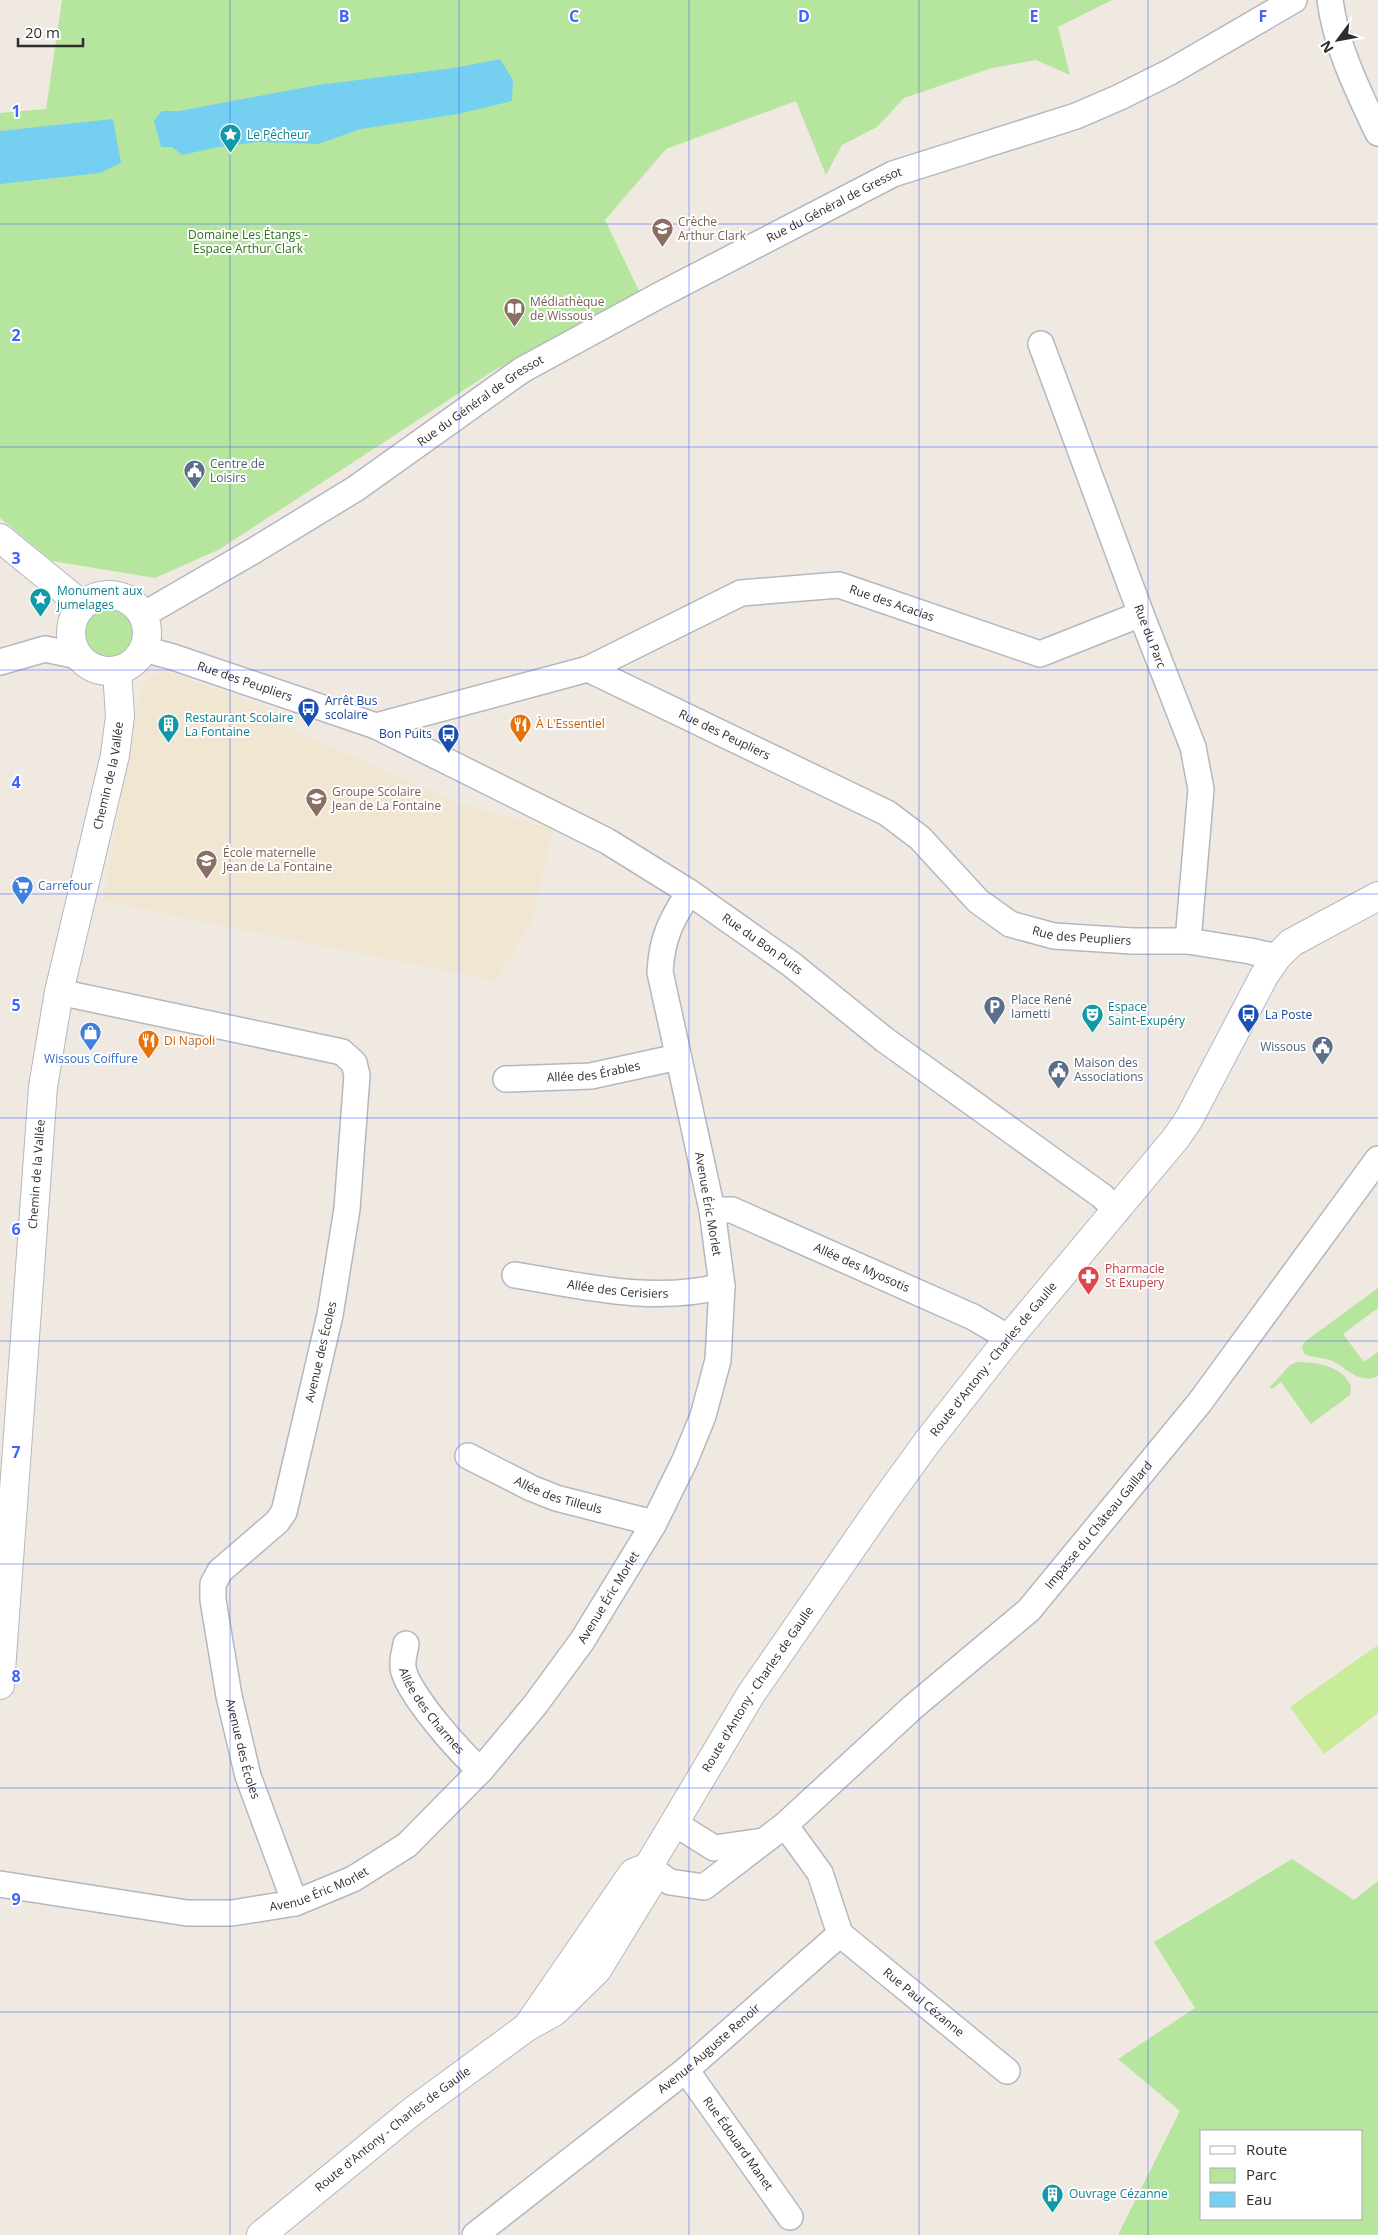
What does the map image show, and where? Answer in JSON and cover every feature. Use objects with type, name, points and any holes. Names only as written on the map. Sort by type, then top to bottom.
[{"type":"street","name":"Rue du Général de Gressot","points":[[143,615],[355,489],[522,370],[658,296],[893,174],[1076,116],[1120,97],[1178,67],[1294,0]]},
{"type":"street","points":[[1330,0],[1333,21],[1353,76],[1378,133]]},
{"type":"street","name":"Rue du Parc","points":[[1041,344],[1141,614],[1193,747],[1201,789],[1188,941]]},
{"type":"street","points":[[0,538],[82,605]]},
{"type":"street","name":"Rue des Acacias","points":[[588,669],[741,593],[839,585],[1040,654],[1141,614]]},
{"type":"street","points":[[115,594],[126,598],[136,605],[143,615],[147,626],[144,649],[138,659],[128,667],[117,671],[98,670],[87,665],[78,656],[71,644],[70,630],[74,617],[82,605],[92,598],[115,594]]},
{"type":"street","name":"Rue des Peupliers","points":[[144,649],[174,657],[376,726]]},
{"type":"street","points":[[0,662],[45,650],[78,656]]},
{"type":"street","points":[[376,726],[588,669]]},
{"type":"street","name":"Rue des Peupliers","points":[[588,669],[887,813],[920,838],[978,901],[1010,924],[1054,936],[1132,942],[1188,941],[1277,957]]},
{"type":"street","name":"Chemin de la Vallée","points":[[0,1685],[43,1087],[60,992],[116,755],[120,716],[117,671]]},
{"type":"street","name":"Rue du Bon Puits","points":[[376,726],[607,840],[689,892],[791,964],[884,1040],[1102,1196],[1117,1211]]},
{"type":"street","name":"Avenue Éric Morlet","points":[[0,1884],[186,1913],[232,1913],[295,1903],[353,1879],[407,1845],[481,1770],[535,1705],[582,1641],[653,1525],[685,1460],[703,1416],[718,1360],[722,1286],[712,1210],[660,972],[661,947],[674,916],[689,892]]},
{"type":"street","name":"Route d'Antony - Charles de Gaulle","points":[[261,2235],[414,2110],[527,2027],[633,1874],[648,1867],[751,1694],[866,1527],[928,1441],[1009,1338],[1117,1211],[1176,1138],[1189,1119],[1256,990],[1277,957],[1291,943],[1378,896]]},
{"type":"street","name":"Avenue des Écoles","points":[[60,992],[342,1052],[354,1063],[357,1075],[347,1209],[330,1315],[284,1512],[277,1522],[220,1572],[214,1584],[213,1600],[228,1696],[248,1776],[295,1903]]},
{"type":"street","name":"Allée des Érables","points":[[506,1079],[590,1076],[678,1057]]},
{"type":"street","name":"Impasse du Château Gaillard","points":[[648,1867],[670,1882],[704,1887],[785,1825],[913,1707],[1029,1610],[1200,1402],[1378,1159]]},
{"type":"street","name":"Allée des Myosotis","points":[[712,1210],[732,1210],[973,1317],[1009,1338]]},
{"type":"street","name":"Allée des Cerisiers","points":[[515,1275],[623,1293],[661,1295],[708,1290],[722,1286]]},
{"type":"street","name":"Allée des Tilleuls","points":[[468,1456],[556,1498],[642,1520],[653,1525]]},
{"type":"street","name":"Allée des Charmes","points":[[406,1644],[402,1668],[418,1700],[469,1762],[481,1770]]},
{"type":"street","name":"Impasse du Château Gaillard","points":[[674,1823],[714,1848],[763,1841]]},
{"type":"street","points":[[785,1825],[820,1873],[840,1934]]},
{"type":"street","name":"Avenue Auguste Renoir","points":[[491,2230],[686,2070],[840,1934]]},
{"type":"street","name":"Rue Paul Cézanne","points":[[840,1934],[1007,2071]]},
{"type":"street","name":"Rue Édouard Manet","points":[[686,2070],[790,2217]]},
{"type":"shaded area","name":"Groupe Scolaire Jean de La Fontaine","points":[[166,671],[272,709],[275,722],[458,803],[553,829],[532,922],[495,981],[103,901],[139,697],[144,680]]},
{"type":"green space","name":"Domaine Les Étangs - Espace Arthur Clark","points":[[62,0],[1112,0],[1058,27],[1070,75],[1036,60],[992,68],[904,98],[877,127],[842,145],[826,175],[796,101],[666,149],[605,220],[640,293],[493,371],[220,549],[155,578],[52,561],[0,518],[0,113],[46,109]]},
{"type":"green space","points":[[110,608],[120,610],[128,616],[134,624],[136,634],[134,644],[128,652],[120,658],[110,660],[100,658],[92,652],[86,644],[84,634],[86,624],[92,616],[100,610]]},
{"type":"green space","points":[[1378,1288],[1378,1308],[1343,1334],[1364,1362],[1378,1352],[1378,1376],[1371,1378],[1359,1377],[1332,1361],[1304,1354],[1302,1346],[1307,1340]]},
{"type":"green space","points":[[1297,1362],[1328,1366],[1342,1374],[1351,1386],[1350,1395],[1311,1424],[1281,1382],[1272,1389],[1270,1387],[1290,1365]]},
{"type":"green space","points":[[1378,1645],[1378,1713],[1324,1754],[1290,1707]]},
{"type":"green space","points":[[1292,1859],[1354,1900],[1378,1881],[1378,2235],[1118,2235],[1180,2111],[1118,2059],[1195,2008],[1154,1942]]},
{"type":"water","points":[[500,59],[513,80],[512,101],[458,114],[361,129],[318,144],[258,142],[218,147],[182,155],[172,147],[161,147],[154,121],[162,111],[179,111],[318,85],[454,68]]},
{"type":"water","points":[[113,119],[121,163],[100,173],[0,184],[0,131]]},
{"type":"place","name":"Le Pêcheur","points":[[231,154]]},
{"type":"place","name":"Crèche Arthur Clark","points":[[662,248]]},
{"type":"place","name":"Médiathèque de Wissous","points":[[514,328]]},
{"type":"place","name":"Centre de Loisirs","points":[[194,490]]},
{"type":"place","name":"Monument aux jumelages","points":[[41,617]]},
{"type":"place","name":"Arrêt Bus scolaire","points":[[309,727]]},
{"type":"place","name":"À L'Essentiel","points":[[520,743]]},
{"type":"place","name":"Restaurant Scolaire La Fontaine","points":[[169,744]]},
{"type":"place","name":"Bon Puits","points":[[448,753]]},
{"type":"place","name":"Groupe Scolaire Jean de La Fontaine","points":[[316,818]]},
{"type":"place","name":"École maternelle Jean de La Fontaine","points":[[207,879]]},
{"type":"place","name":"Carrefour","points":[[22,905]]},
{"type":"place","name":"Place René Iametti","points":[[995,1026]]},
{"type":"place","name":"Espace Saint-Exupéry","points":[[1092,1033]]},
{"type":"place","name":"La Poste","points":[[1249,1034]]},
{"type":"place","name":"Wissous Coiffure","points":[[91,1051]]},
{"type":"place","name":"Di Napoli","points":[[148,1060]]},
{"type":"place","name":"Wissous","points":[[1322,1066]]},
{"type":"place","name":"Maison des Associations","points":[[1058,1089]]},
{"type":"place","name":"Pharmacie St Exupery","points":[[1089,1295]]},
{"type":"place","name":"Ouvrage Cézanne","points":[[1053,2213]]}]
